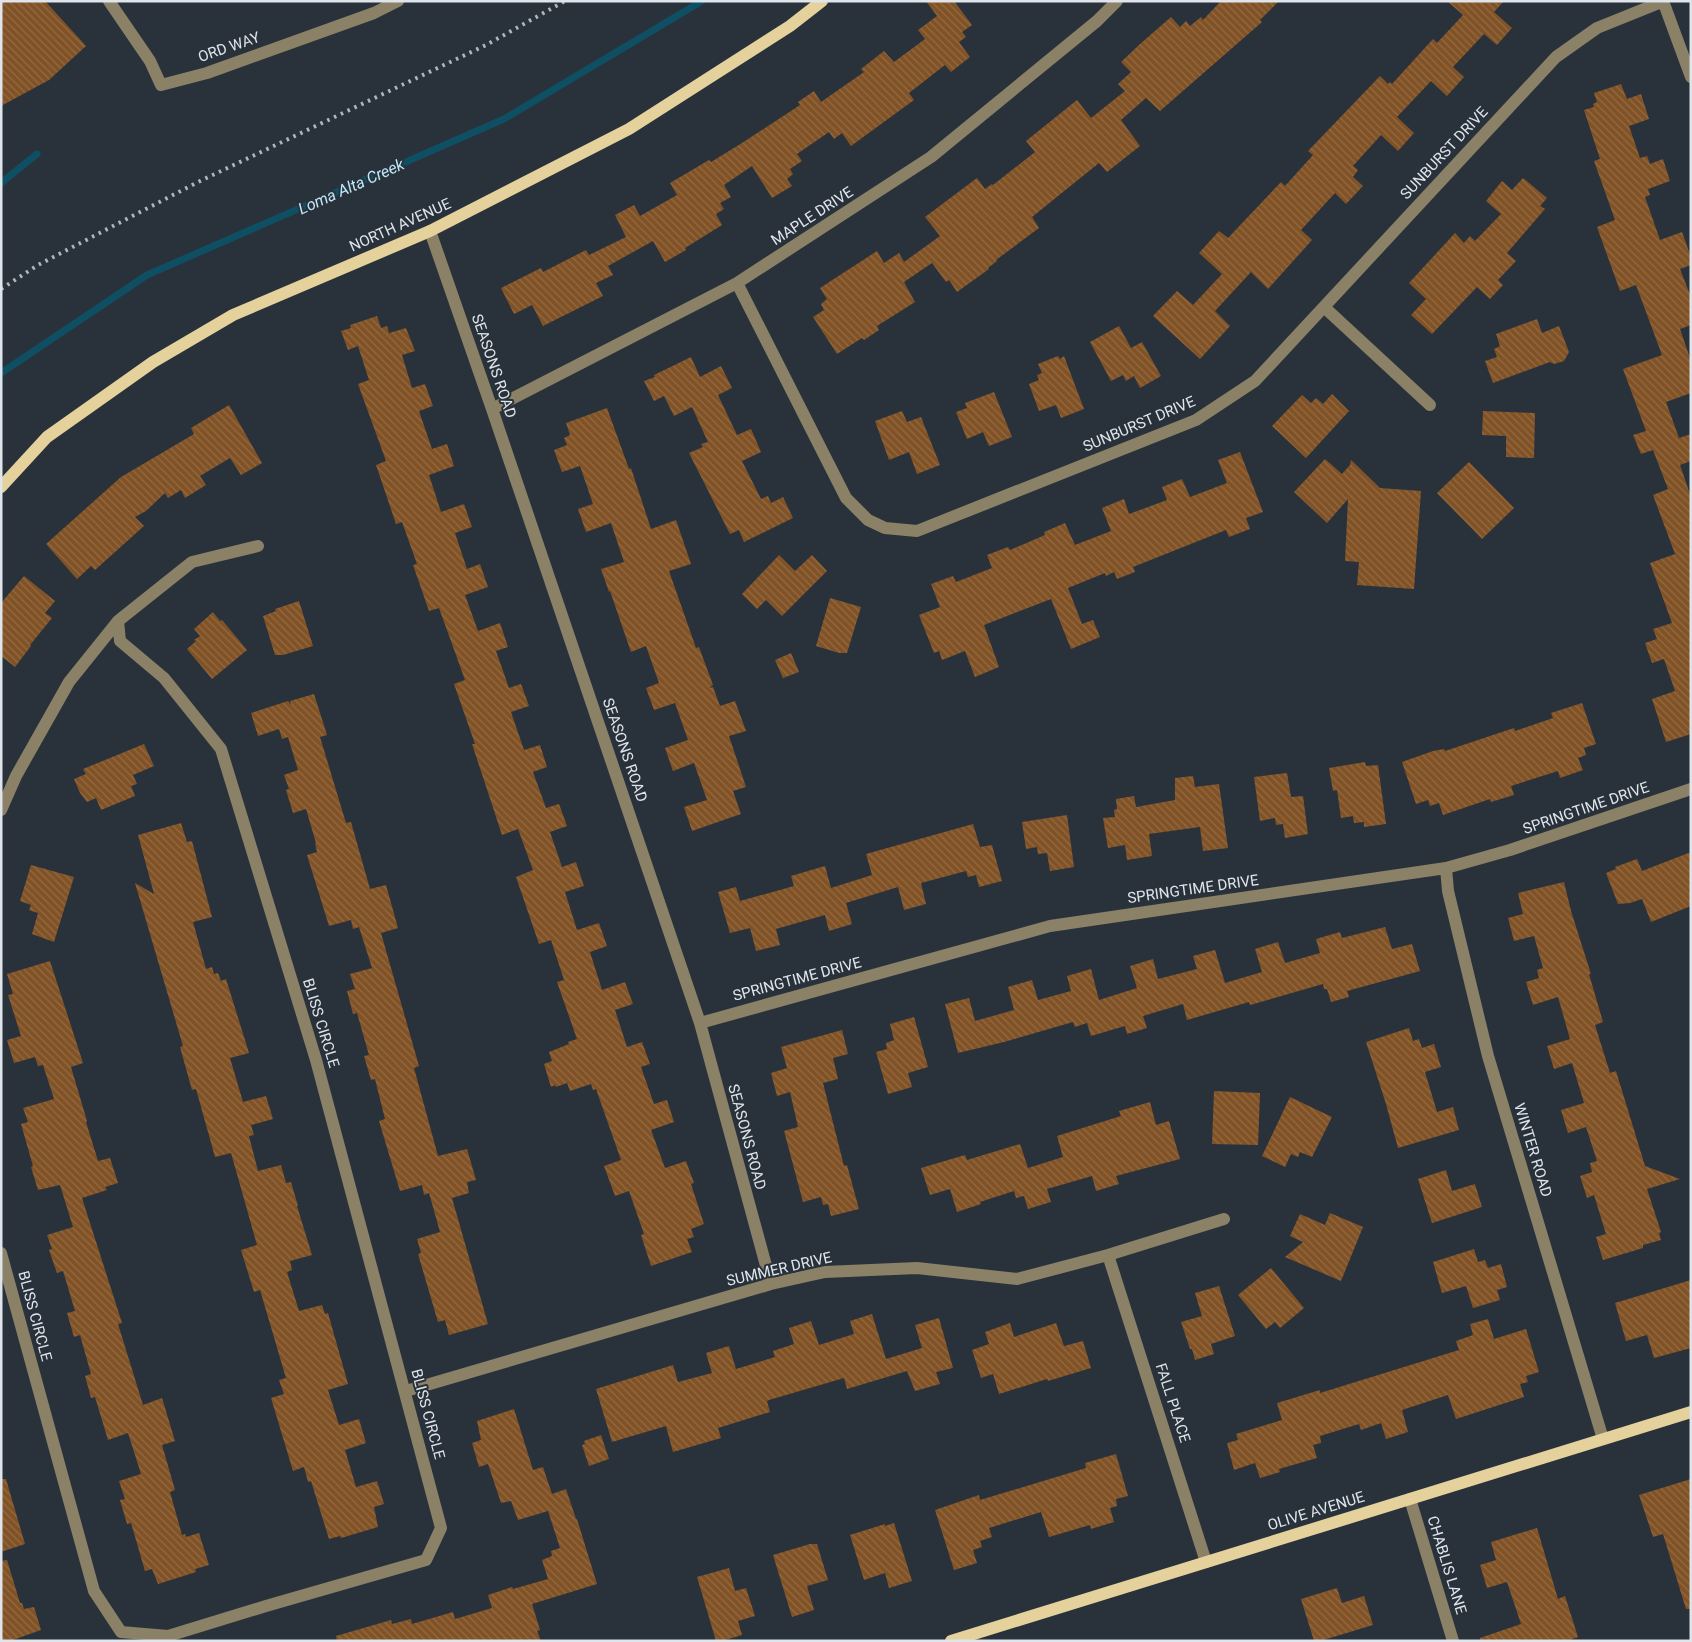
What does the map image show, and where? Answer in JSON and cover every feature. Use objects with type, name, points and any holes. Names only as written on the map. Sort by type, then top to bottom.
[{"type":"main road","name":"NORTH AVENUE","points":[[1,487],[47,437],[152,362],[233,315],[430,231],[629,130],[790,26],[822,1]]},
{"type":"main road","name":"OLIVE AVENUE","points":[[951,1641],[1691,1412]]},
{"type":"street","name":"ORD WAY","points":[[109,1],[150,61],[161,85],[207,73],[374,13],[398,1]]},
{"type":"street","name":"MAPLE DRIVE","points":[[492,409],[737,283],[931,158],[1097,21],[1117,1]]},
{"type":"street","name":"SUNBURST DRIVE","points":[[737,283],[846,498],[868,520],[885,528],[917,531],[1196,420],[1255,381],[1556,57],[1597,28],[1663,1]]},
{"type":"street","points":[[1663,1],[1691,78]]},
{"type":"street","name":"SEASONS ROAD","points":[[430,231],[700,1023],[771,1284]]},
{"type":"street","points":[[1324,307],[1430,406]]},
{"type":"street","points":[[1,810],[16,776],[69,682],[118,621],[192,562],[258,546]]},
{"type":"street","name":"BLISS CIRCLE","points":[[1,1252],[94,1591],[121,1632],[168,1636],[426,1560],[441,1528],[406,1391],[316,1060],[221,749],[164,678],[120,641],[118,621]]},
{"type":"street","name":"SPRINGTIME DRIVE","points":[[700,1023],[1050,926],[1446,868],[1510,850],[1691,789]]},
{"type":"street","name":"WINTER ROAD","points":[[1446,868],[1448,891],[1488,1056],[1603,1439]]},
{"type":"street","name":"SUMMER DRIVE","points":[[406,1391],[771,1284],[825,1272],[917,1268],[1017,1280],[1108,1255],[1224,1219]]},
{"type":"street","name":"FALL PLACE","points":[[1108,1255],[1206,1562]]},
{"type":"street","name":"CHABLIS LANE","points":[[1410,1499],[1453,1641]]},
{"type":"building","points":[[1,1],[45,1],[86,46],[49,80],[1,106]]},
{"type":"building","points":[[926,1],[954,1],[972,25],[962,32],[966,37],[959,42],[970,57],[951,72],[945,65],[909,93],[914,100],[851,146],[842,133],[834,139],[829,132],[797,154],[802,161],[790,169],[793,174],[787,179],[792,186],[772,198],[752,166],[724,185],[731,197],[720,203],[724,209],[716,214],[722,225],[665,262],[653,241],[608,266],[613,275],[596,283],[603,296],[543,326],[532,305],[514,314],[501,288],[541,268],[543,272],[586,250],[589,255],[626,237],[615,215],[634,205],[640,216],[677,195],[670,183],[709,160],[711,162],[742,143],[800,105],[798,102],[814,91],[821,102],[864,72],[861,69],[884,51],[894,62],[925,39],[918,30],[937,16]]},
{"type":"building","points":[[1221,1],[1279,1],[1260,20],[1262,22],[1160,111],[1146,98],[1121,120],[1140,146],[1107,172],[1099,163],[1032,217],[1039,228],[996,260],[989,269],[957,292],[949,280],[946,282],[932,263],[904,282],[915,302],[877,326],[879,330],[864,340],[862,338],[837,354],[813,317],[824,310],[821,304],[827,299],[820,288],[877,251],[884,263],[899,253],[904,262],[940,236],[925,217],[977,178],[985,189],[993,185],[1035,152],[1026,141],[1077,100],[1091,118],[1125,91],[1118,84],[1131,72],[1121,62],[1140,44],[1171,17],[1180,27],[1186,21],[1190,26],[1201,17],[1203,20]]},
{"type":"building","points":[[1447,1],[1504,1],[1494,12],[1512,28],[1497,45],[1484,34],[1453,67],[1464,77],[1447,96],[1431,81],[1397,117],[1414,133],[1398,151],[1381,135],[1353,166],[1358,170],[1353,177],[1363,186],[1346,204],[1335,193],[1301,230],[1312,240],[1268,289],[1251,272],[1215,311],[1230,326],[1200,359],[1153,316],[1177,291],[1193,305],[1222,274],[1199,253],[1219,231],[1228,238],[1281,182],[1285,186],[1313,155],[1308,151],[1380,76],[1388,84],[1390,82],[1392,84],[1433,39],[1437,43],[1463,15]]},
{"type":"building","points":[[1621,84],[1627,99],[1641,94],[1649,119],[1629,126],[1640,158],[1647,156],[1650,164],[1663,159],[1670,181],[1648,189],[1650,195],[1645,197],[1660,240],[1682,232],[1691,257],[1691,265],[1680,269],[1691,297],[1691,325],[1680,329],[1691,361],[1691,393],[1666,402],[1679,438],[1691,434],[1691,461],[1680,465],[1691,497],[1691,734],[1666,742],[1652,699],[1675,691],[1664,659],[1652,663],[1645,643],[1657,639],[1653,629],[1672,623],[1650,563],[1675,554],[1653,495],[1668,489],[1653,450],[1641,454],[1633,435],[1646,431],[1623,369],[1662,355],[1636,285],[1620,291],[1597,227],[1615,220],[1594,161],[1600,159],[1584,110],[1594,107],[1593,104],[1597,102],[1594,93]]},
{"type":"building","points":[[1523,178],[1547,198],[1540,206],[1545,209],[1507,253],[1516,261],[1498,280],[1503,285],[1490,299],[1477,287],[1432,334],[1411,315],[1426,299],[1409,283],[1455,233],[1464,243],[1470,236],[1475,241],[1501,214],[1486,201],[1502,181],[1512,190]]},
{"type":"building","points":[[377,316],[381,328],[387,326],[389,333],[406,328],[415,351],[402,355],[412,388],[425,384],[433,406],[419,411],[432,449],[447,444],[454,466],[429,475],[441,512],[464,504],[472,527],[455,533],[467,569],[480,564],[488,587],[465,595],[478,631],[500,623],[508,647],[496,651],[509,688],[521,684],[529,706],[511,712],[524,750],[540,745],[547,767],[533,772],[546,808],[559,804],[567,826],[550,832],[562,867],[576,862],[584,886],[565,892],[577,930],[599,923],[607,946],[590,952],[602,990],[625,982],[633,1004],[615,1010],[627,1047],[642,1042],[650,1064],[641,1067],[654,1104],[667,1100],[674,1122],[651,1130],[665,1168],[686,1161],[694,1183],[691,1184],[704,1224],[691,1229],[694,1237],[687,1239],[692,1252],[651,1266],[641,1235],[644,1234],[629,1191],[615,1196],[604,1166],[621,1160],[596,1089],[593,1090],[591,1084],[570,1091],[567,1083],[551,1087],[544,1064],[552,1061],[549,1052],[577,1039],[557,982],[564,980],[551,940],[539,944],[516,877],[533,870],[518,829],[502,835],[472,744],[475,744],[454,684],[465,680],[439,608],[429,611],[413,565],[417,564],[402,522],[396,524],[376,465],[386,461],[358,384],[369,380],[358,346],[348,350],[341,331],[351,328],[350,325]]},
{"type":"building","points":[[1537,319],[1542,333],[1559,326],[1569,352],[1564,361],[1554,364],[1550,362],[1493,383],[1485,361],[1497,357],[1494,349],[1500,346],[1496,334]]},
{"type":"building","points":[[1119,326],[1131,348],[1142,342],[1161,376],[1140,388],[1134,376],[1126,381],[1123,375],[1111,381],[1090,342]]},
{"type":"building","points":[[1058,356],[1060,359],[1064,356],[1084,409],[1061,418],[1056,405],[1039,411],[1029,384],[1039,380],[1037,375],[1042,373],[1038,364]]},
{"type":"building","points":[[691,357],[700,377],[721,366],[732,388],[718,395],[737,435],[751,429],[761,452],[742,461],[761,499],[768,496],[771,503],[783,497],[793,518],[744,542],[739,530],[730,534],[689,453],[703,447],[701,444],[708,442],[692,407],[674,416],[664,396],[654,401],[644,381]]},
{"type":"building","points":[[994,392],[1012,437],[989,446],[983,432],[967,439],[956,412],[967,408],[965,403]]},
{"type":"building","points":[[1332,394],[1349,411],[1306,458],[1272,426],[1302,395],[1311,403],[1316,398],[1323,404]]},
{"type":"building","points":[[229,405],[262,463],[241,475],[230,458],[200,476],[206,485],[185,498],[181,490],[168,498],[165,493],[146,511],[135,517],[144,526],[95,570],[91,566],[77,579],[46,544],[121,477],[194,434],[191,428]]},
{"type":"building","points":[[607,408],[629,469],[631,468],[651,529],[676,520],[691,564],[669,571],[696,648],[699,647],[713,685],[709,688],[713,687],[720,706],[735,701],[746,731],[729,736],[746,787],[733,791],[741,814],[692,831],[684,807],[707,800],[694,763],[673,771],[665,748],[688,740],[675,703],[654,710],[646,688],[659,683],[646,646],[631,652],[601,569],[624,562],[611,523],[586,532],[578,509],[593,504],[580,466],[562,472],[554,450],[567,445],[564,438],[570,435],[566,423]]},
{"type":"building","points":[[902,411],[907,422],[921,417],[940,465],[917,474],[909,452],[889,460],[875,421]]},
{"type":"building","points":[[1483,411],[1535,413],[1534,458],[1506,457],[1506,436],[1482,435]]},
{"type":"building","points":[[1240,452],[1263,512],[1246,518],[1250,529],[1229,537],[1226,530],[1133,567],[1135,572],[1117,579],[1114,572],[1106,576],[1105,573],[1068,588],[1082,624],[1093,620],[1100,637],[1071,649],[1051,599],[984,625],[999,667],[975,677],[965,651],[942,660],[939,651],[934,653],[919,615],[940,607],[931,584],[953,576],[956,582],[992,568],[987,555],[1008,547],[1010,550],[1045,535],[1044,532],[1065,523],[1075,545],[1111,531],[1102,508],[1124,499],[1129,514],[1167,500],[1162,487],[1182,479],[1190,497],[1227,483],[1218,460]]},
{"type":"building","points":[[1325,459],[1342,474],[1350,465],[1351,460],[1380,488],[1421,491],[1414,589],[1357,585],[1359,562],[1345,561],[1348,499],[1327,523],[1294,492]]},
{"type":"building","points":[[1469,462],[1514,508],[1482,539],[1437,493]]},
{"type":"building","points":[[779,555],[795,571],[812,555],[827,571],[782,616],[766,600],[757,609],[742,594]]},
{"type":"building","points":[[24,576],[55,601],[45,613],[52,618],[15,667],[1,656],[1,603]]},
{"type":"building","points":[[830,598],[861,607],[847,653],[839,653],[816,646]]},
{"type":"building","points":[[299,601],[313,646],[283,655],[275,655],[263,616],[276,611],[275,609]]},
{"type":"building","points":[[213,612],[247,650],[212,679],[187,649],[200,636],[194,629]]},
{"type":"building","points":[[791,653],[799,672],[783,678],[775,660]]},
{"type":"building","points":[[314,694],[327,735],[320,737],[346,823],[351,822],[370,889],[386,885],[398,928],[381,933],[419,1066],[414,1068],[438,1156],[467,1149],[476,1180],[467,1182],[469,1193],[452,1198],[488,1324],[449,1335],[445,1320],[438,1322],[418,1254],[421,1253],[417,1239],[440,1232],[429,1193],[424,1195],[422,1185],[400,1191],[379,1121],[385,1119],[375,1079],[371,1080],[364,1056],[369,1055],[357,1013],[353,1014],[347,991],[355,989],[350,974],[372,968],[359,927],[353,929],[351,920],[329,926],[307,855],[317,852],[306,809],[293,813],[286,790],[289,789],[284,775],[298,770],[288,737],[282,739],[279,729],[258,736],[251,713],[288,701],[291,705],[290,701]]},
{"type":"building","points":[[1582,703],[1596,744],[1584,748],[1586,755],[1578,758],[1583,770],[1560,778],[1558,771],[1511,786],[1514,795],[1491,802],[1490,799],[1443,815],[1439,803],[1430,806],[1428,800],[1416,804],[1402,762],[1433,751],[1444,749],[1445,751],[1514,728],[1515,731],[1553,718],[1551,713]]},
{"type":"building","points":[[144,744],[154,766],[133,775],[137,784],[131,786],[135,796],[101,810],[96,798],[87,802],[80,793],[74,779],[86,774],[83,769]]},
{"type":"building","points":[[1365,762],[1366,766],[1378,765],[1386,824],[1364,827],[1364,822],[1354,823],[1353,816],[1341,818],[1337,790],[1333,791],[1329,768]]},
{"type":"building","points":[[1287,773],[1291,797],[1303,796],[1308,834],[1285,838],[1283,824],[1276,825],[1275,818],[1260,821],[1254,777]]},
{"type":"building","points":[[1193,776],[1195,787],[1219,784],[1228,848],[1203,851],[1200,827],[1149,834],[1152,856],[1127,860],[1125,845],[1108,848],[1103,818],[1115,817],[1114,810],[1117,809],[1116,799],[1134,796],[1136,807],[1175,800],[1175,778]]},
{"type":"building","points":[[1067,815],[1074,867],[1050,871],[1047,853],[1038,854],[1037,847],[1026,849],[1022,822]]},
{"type":"building","points":[[181,823],[187,842],[192,841],[212,917],[193,922],[206,969],[212,967],[214,974],[218,973],[221,981],[226,979],[249,1053],[230,1058],[243,1102],[266,1096],[273,1119],[251,1125],[254,1135],[249,1136],[258,1171],[281,1165],[286,1183],[291,1182],[312,1255],[290,1261],[292,1270],[287,1272],[299,1311],[322,1305],[325,1314],[328,1313],[348,1384],[328,1390],[339,1425],[359,1419],[366,1443],[345,1450],[356,1487],[377,1481],[384,1504],[374,1507],[378,1527],[341,1538],[340,1536],[329,1539],[311,1481],[308,1482],[304,1467],[293,1471],[271,1398],[284,1394],[279,1380],[286,1378],[260,1290],[254,1292],[241,1250],[257,1245],[231,1153],[215,1157],[196,1089],[192,1090],[180,1047],[183,1046],[135,883],[154,894],[138,835]]},
{"type":"building","points":[[973,824],[980,847],[992,845],[1002,881],[979,887],[976,875],[968,877],[966,871],[921,883],[926,904],[904,910],[898,887],[846,903],[852,924],[829,931],[825,915],[776,929],[780,945],[756,951],[750,928],[730,933],[718,892],[736,887],[740,901],[794,886],[791,876],[825,866],[831,888],[872,875],[866,854]]},
{"type":"building","points":[[1691,852],[1691,906],[1651,922],[1642,899],[1618,904],[1606,873],[1616,869],[1615,867],[1637,859],[1642,871]]},
{"type":"building","points":[[31,865],[74,877],[54,942],[32,934],[38,913],[29,910],[31,905],[20,901]]},
{"type":"building","points":[[1564,882],[1603,1022],[1595,1025],[1610,1073],[1616,1071],[1645,1166],[1680,1179],[1647,1189],[1661,1232],[1659,1233],[1661,1240],[1643,1245],[1643,1248],[1603,1260],[1596,1237],[1606,1234],[1594,1195],[1587,1198],[1580,1176],[1592,1172],[1590,1163],[1597,1161],[1586,1127],[1568,1133],[1561,1110],[1584,1103],[1572,1063],[1554,1069],[1547,1046],[1570,1039],[1558,997],[1533,1005],[1526,982],[1539,978],[1537,970],[1543,968],[1534,936],[1514,941],[1508,918],[1523,914],[1518,893]]},
{"type":"building","points":[[1385,927],[1392,949],[1412,944],[1420,971],[1347,991],[1349,997],[1331,1002],[1327,989],[1324,989],[1323,984],[1250,1005],[1249,1002],[1187,1020],[1183,1004],[1143,1016],[1147,1028],[1127,1034],[1125,1026],[1091,1036],[1087,1023],[1075,1027],[1073,1022],[958,1053],[945,1004],[969,998],[975,1021],[1014,1010],[1008,987],[1032,980],[1038,1000],[1071,991],[1067,976],[1091,969],[1099,1000],[1137,988],[1130,966],[1153,959],[1158,979],[1197,969],[1193,956],[1215,950],[1225,983],[1262,972],[1255,949],[1278,942],[1285,963],[1320,953],[1316,939],[1340,932],[1342,938]]},
{"type":"building","points":[[50,961],[83,1063],[71,1067],[86,1122],[98,1161],[110,1158],[118,1183],[105,1187],[107,1190],[82,1198],[122,1323],[118,1324],[143,1405],[162,1398],[175,1441],[162,1445],[175,1490],[170,1492],[182,1535],[185,1534],[186,1537],[199,1533],[209,1565],[195,1569],[196,1572],[158,1584],[152,1569],[145,1571],[131,1523],[127,1524],[120,1500],[125,1499],[119,1481],[141,1474],[128,1433],[108,1440],[95,1397],[91,1398],[85,1376],[91,1374],[80,1335],[74,1337],[67,1313],[75,1311],[63,1271],[57,1273],[49,1250],[52,1249],[47,1235],[73,1227],[60,1185],[38,1190],[21,1124],[28,1122],[23,1108],[54,1099],[43,1065],[38,1066],[35,1057],[14,1063],[7,1040],[21,1036],[8,995],[13,994],[7,974]]},
{"type":"building","points":[[914,1017],[928,1067],[908,1073],[912,1087],[888,1094],[876,1052],[887,1049],[886,1043],[894,1040],[890,1024]]},
{"type":"building","points":[[1409,1028],[1413,1041],[1419,1039],[1422,1048],[1434,1044],[1441,1067],[1425,1072],[1437,1112],[1453,1107],[1459,1130],[1398,1148],[1366,1042]]},
{"type":"building","points":[[842,1030],[848,1054],[833,1058],[838,1079],[823,1083],[844,1166],[847,1165],[859,1209],[831,1216],[828,1204],[823,1205],[821,1197],[803,1202],[784,1131],[798,1127],[790,1092],[777,1096],[771,1073],[787,1068],[781,1047]]},
{"type":"building","points":[[1214,1091],[1260,1093],[1258,1145],[1212,1144]]},
{"type":"building","points":[[1290,1097],[1332,1117],[1312,1157],[1300,1152],[1298,1157],[1291,1154],[1285,1167],[1262,1156]]},
{"type":"building","points":[[1150,1102],[1156,1125],[1169,1121],[1180,1159],[1116,1176],[1119,1184],[1096,1191],[1092,1176],[1047,1189],[1051,1202],[1028,1209],[1024,1196],[1016,1198],[1014,1191],[957,1212],[950,1189],[930,1195],[921,1168],[965,1155],[967,1160],[1020,1144],[1028,1168],[1063,1157],[1057,1136],[1121,1116],[1119,1111]]},
{"type":"building","points":[[1446,1170],[1452,1191],[1475,1184],[1482,1207],[1432,1223],[1418,1179]]},
{"type":"building","points":[[1330,1213],[1363,1227],[1341,1281],[1285,1257],[1303,1242],[1290,1236],[1300,1214],[1325,1225]]},
{"type":"building","points":[[1474,1249],[1478,1262],[1485,1260],[1488,1268],[1501,1264],[1507,1287],[1497,1290],[1500,1300],[1473,1308],[1466,1286],[1442,1293],[1433,1262]]},
{"type":"building","points":[[1271,1268],[1304,1308],[1280,1328],[1275,1322],[1266,1329],[1238,1295]]},
{"type":"building","points":[[1691,1280],[1691,1348],[1654,1358],[1647,1335],[1626,1341],[1615,1303]]},
{"type":"building","points":[[1219,1286],[1235,1336],[1211,1344],[1214,1354],[1195,1360],[1181,1322],[1202,1316],[1195,1293]]},
{"type":"building","points":[[872,1314],[886,1359],[922,1348],[915,1325],[939,1318],[953,1368],[936,1372],[940,1384],[915,1391],[907,1371],[847,1389],[844,1378],[769,1400],[767,1401],[770,1412],[718,1428],[721,1438],[673,1452],[666,1426],[612,1442],[596,1389],[673,1365],[678,1382],[712,1373],[706,1353],[729,1346],[736,1369],[775,1357],[773,1351],[794,1344],[789,1328],[811,1321],[819,1345],[854,1334],[850,1321]]},
{"type":"building","points":[[1488,1319],[1494,1339],[1526,1329],[1539,1372],[1526,1376],[1528,1382],[1520,1384],[1524,1397],[1456,1419],[1448,1395],[1402,1410],[1408,1432],[1386,1439],[1381,1423],[1361,1430],[1359,1424],[1320,1436],[1321,1443],[1313,1445],[1317,1458],[1279,1469],[1280,1472],[1260,1478],[1255,1463],[1234,1470],[1227,1443],[1238,1440],[1236,1434],[1282,1420],[1277,1403],[1320,1390],[1320,1393],[1459,1350],[1456,1341],[1473,1335],[1470,1324]]},
{"type":"building","points":[[1010,1323],[1014,1337],[1056,1323],[1064,1346],[1083,1341],[1091,1368],[999,1394],[993,1374],[981,1378],[972,1350],[989,1344],[985,1332]]},
{"type":"building","points":[[514,1409],[533,1470],[543,1467],[552,1494],[566,1489],[597,1584],[532,1604],[540,1630],[537,1631],[541,1641],[337,1641],[336,1636],[391,1620],[392,1624],[411,1619],[412,1624],[453,1612],[455,1619],[492,1608],[488,1595],[512,1587],[513,1589],[548,1579],[542,1560],[552,1556],[551,1551],[560,1548],[548,1511],[518,1520],[511,1501],[501,1503],[488,1464],[479,1467],[472,1443],[481,1440],[477,1421]]},
{"type":"building","points":[[601,1435],[609,1459],[589,1466],[582,1445],[585,1444],[584,1441]]},
{"type":"building","points":[[1116,1454],[1128,1496],[1116,1499],[1117,1506],[1110,1508],[1114,1522],[1091,1529],[1090,1525],[1049,1537],[1041,1512],[989,1528],[992,1537],[980,1541],[982,1547],[973,1550],[977,1563],[954,1570],[935,1510],[979,1495],[980,1500],[1086,1468],[1085,1463]]},
{"type":"building","points":[[1,1479],[6,1479],[25,1544],[1,1552]]},
{"type":"building","points":[[1691,1479],[1691,1609],[1686,1609],[1663,1534],[1653,1537],[1639,1495]]},
{"type":"building","points":[[894,1523],[912,1581],[889,1588],[885,1573],[864,1580],[850,1535]]},
{"type":"building","points":[[1537,1528],[1558,1599],[1565,1596],[1578,1637],[1567,1641],[1480,1641],[1480,1638],[1521,1624],[1507,1582],[1487,1588],[1480,1565],[1496,1560],[1491,1542]]},
{"type":"building","points":[[810,1544],[817,1544],[828,1580],[807,1586],[814,1610],[792,1617],[773,1555]]},
{"type":"building","points":[[7,1560],[20,1603],[22,1603],[24,1609],[34,1607],[41,1630],[10,1641],[1,1641],[1,1561]]},
{"type":"building","points":[[729,1568],[735,1591],[746,1588],[755,1616],[738,1621],[742,1635],[716,1641],[697,1577]]},
{"type":"building","points":[[1337,1588],[1342,1603],[1364,1596],[1373,1625],[1320,1641],[1314,1641],[1301,1599]]},
{"type":"waterway","name":"Loma Alta Creek","points":[[1,373],[147,275],[504,119],[702,1]]},
{"type":"waterway","points":[[1,183],[37,154]]},
{"type":"railway","points":[[1,289],[38,265],[198,182],[486,45],[565,1]]}]
